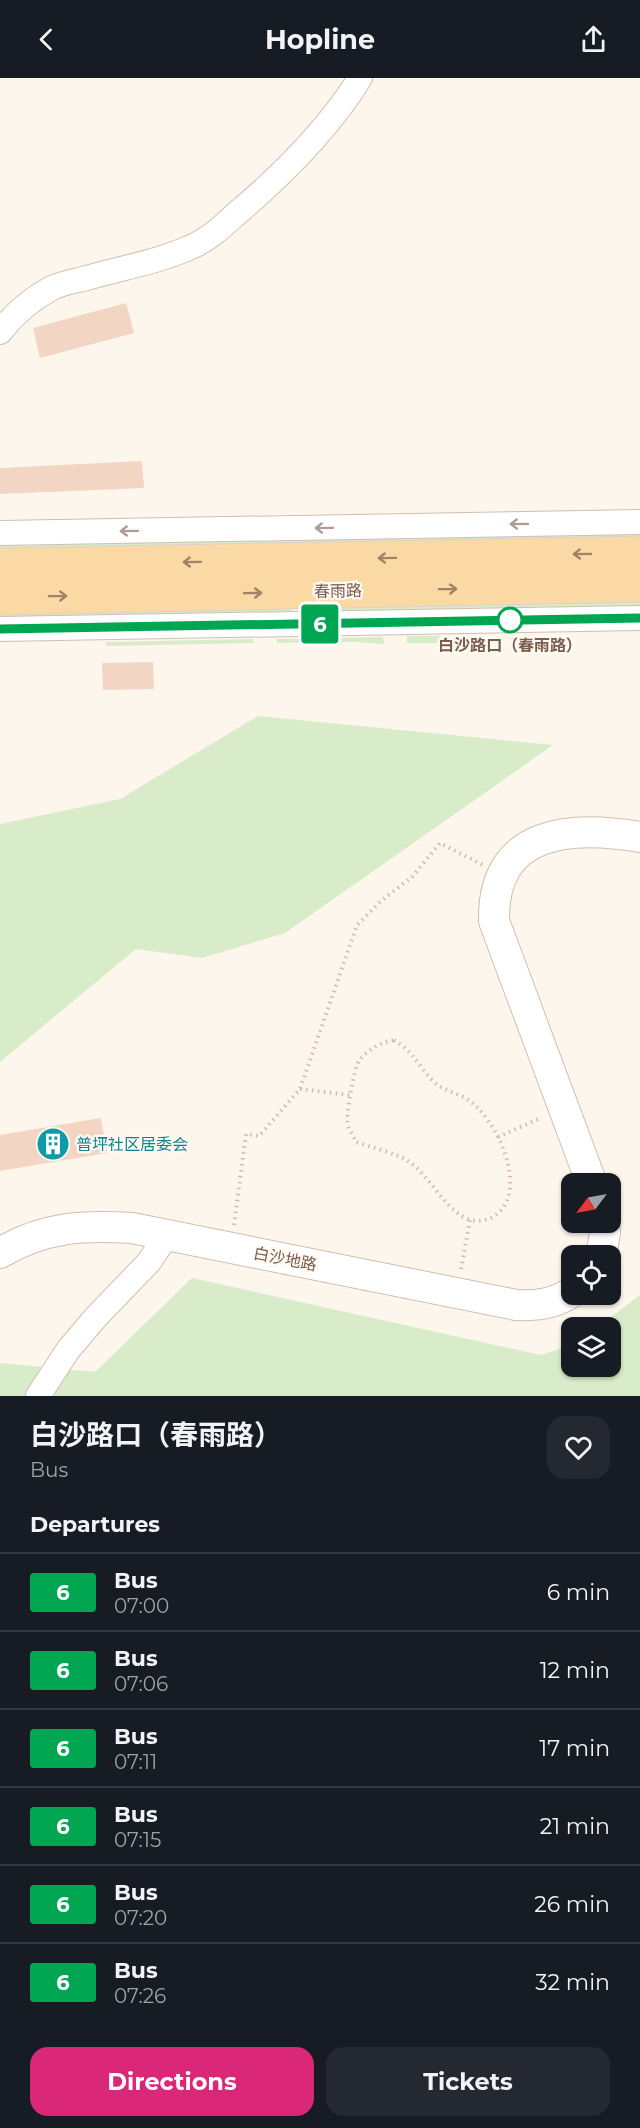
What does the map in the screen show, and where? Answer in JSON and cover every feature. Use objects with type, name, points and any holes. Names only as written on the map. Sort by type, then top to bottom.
[{"type":"main road","name":"春雨路","points":[[0,566],[640,553]]},
{"type":"main road","name":"春雨路","points":[[0,597],[640,585]]},
{"type":"street","points":[[0,332],[11,318],[32,300],[54,287],[193,247],[215,232],[262,192],[307,146],[348,97],[360,78]]},
{"type":"street","points":[[0,533],[640,522]]},
{"type":"street","points":[[0,629],[640,618]]},
{"type":"street","points":[[588,1173],[494,921],[494,901],[502,875],[509,862],[525,847],[545,838],[589,832],[611,832],[640,837]]},
{"type":"street","name":"白沙地路","points":[[0,1254],[42,1234],[70,1227],[132,1228],[516,1305],[535,1306],[561,1298]]},
{"type":"street","points":[[38,1396],[68,1350],[96,1317],[149,1263],[167,1235]]},
{"type":"path","points":[[231,1248],[246,1134],[259,1136],[300,1089],[357,925],[382,900],[412,877],[440,843],[502,875]]},
{"type":"path","points":[[394,1040],[408,1048],[432,1080],[449,1092],[467,1099],[483,1112],[498,1137],[506,1157],[510,1180],[509,1199],[497,1216],[485,1221],[470,1220],[454,1210],[426,1177],[407,1160],[356,1142],[347,1125],[350,1095],[359,1062],[370,1050],[383,1042],[394,1040]]},
{"type":"path","points":[[300,1089],[350,1095]]},
{"type":"path","points":[[498,1137],[564,1108]]},
{"type":"path","points":[[457,1293],[470,1220]]},
{"type":"green space","points":[[640,527],[640,537],[0,548],[0,539]]},
{"type":"green space","points":[[640,602],[640,613],[324,619],[324,608]]},
{"type":"green space","points":[[292,609],[293,619],[0,624],[0,613]]},
{"type":"green space","points":[[407,636],[440,636],[440,643],[407,643]]},
{"type":"green space","points":[[383,637],[384,644],[277,643],[277,639]]},
{"type":"green space","points":[[253,639],[254,643],[106,646],[106,642]]},
{"type":"green space","points":[[258,716],[553,745],[285,933],[202,958],[136,949],[0,1062],[0,824],[120,799]]},
{"type":"green space","points":[[192,1278],[541,1355],[561,1348],[561,1377],[621,1377],[621,1317],[611,1317],[640,1295],[640,1396],[0,1396],[0,1363],[95,1372]]},
{"type":"building","points":[[126,303],[134,333],[40,358],[33,328]]},
{"type":"building","points":[[142,461],[144,488],[0,494],[0,468]]},
{"type":"building","points":[[153,662],[154,689],[103,690],[102,663]]},
{"type":"building","name":"普坪社区居委会","points":[[101,1118],[107,1153],[0,1171],[0,1135]]},
{"type":"bus line","name":"6","points":[[0,629],[640,618]]},
{"type":"place","name":"白沙路口（春雨路）","points":[[510,620]]},
{"type":"place","name":"普坪社区居委会","points":[[53,1144]]}]
